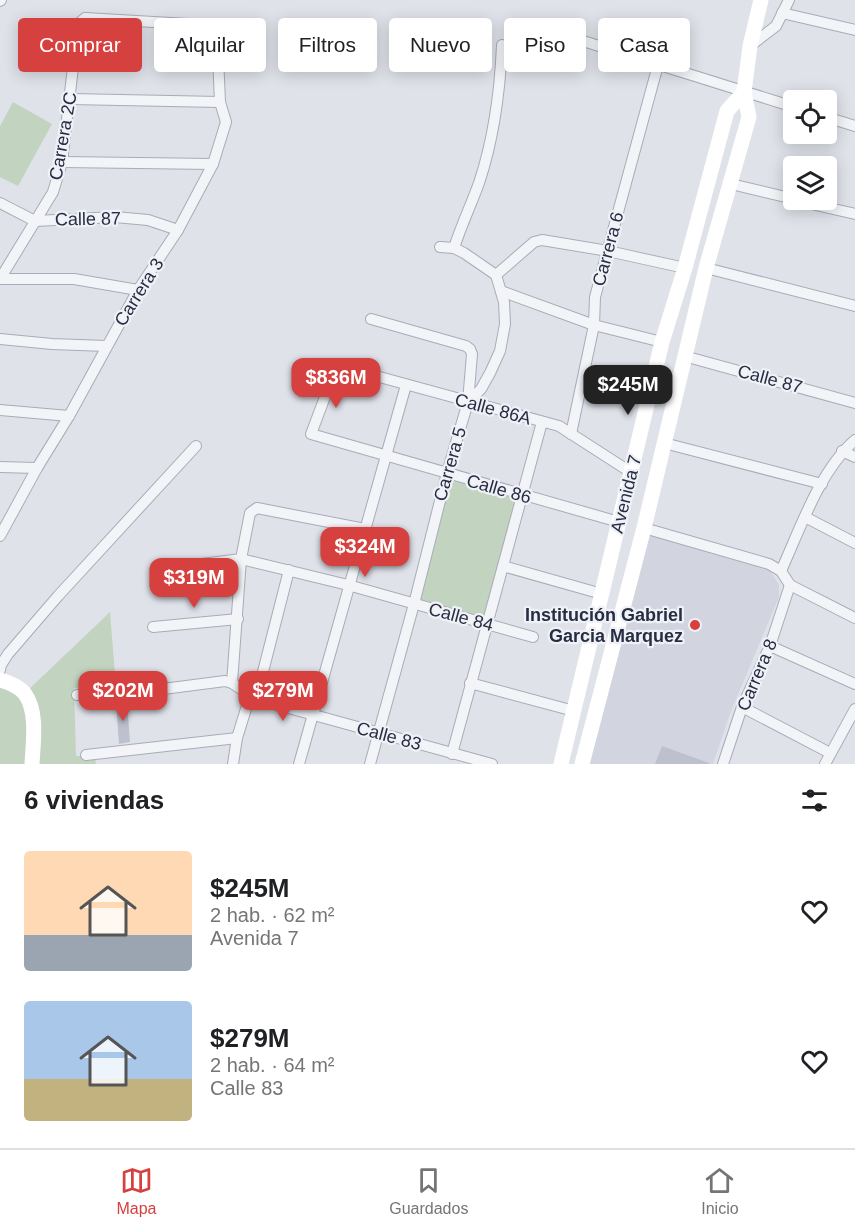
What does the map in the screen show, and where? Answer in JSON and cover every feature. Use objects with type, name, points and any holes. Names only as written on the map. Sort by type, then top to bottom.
[{"type":"main road","name":"Avenida 7","points":[[582,764],[644,528],[706,268],[749,117],[744,92],[750,46],[760,0]]},
{"type":"main road","name":"Avenida 7","points":[[561,764],[662,342],[727,111],[744,92]]},
{"type":"main road","points":[[1,677],[24,693],[33,714],[32,764]]},
{"type":"street","points":[[750,46],[776,26],[789,0]]},
{"type":"street","points":[[782,13],[855,30]]},
{"type":"street","name":"Carrera 3","points":[[1,533],[138,290],[178,230],[213,164],[226,122],[220,102],[217,34],[205,25],[142,21]]},
{"type":"street","points":[[454,248],[479,181],[491,138],[500,90],[502,45]]},
{"type":"street","name":"Carrera 2C","points":[[0,279],[53,192],[62,162],[73,72]]},
{"type":"street","name":"Carrera 6","points":[[571,434],[594,325],[595,297],[656,72]]},
{"type":"street","points":[[680,72],[783,104]]},
{"type":"street","points":[[70,99],[220,102]]},
{"type":"street","points":[[837,120],[855,126]]},
{"type":"street","points":[[62,162],[213,164]]},
{"type":"street","points":[[731,184],[783,196]]},
{"type":"street","name":"Calle 87","points":[[0,203],[35,221],[115,217],[148,220],[178,230]]},
{"type":"street","points":[[837,210],[855,214]]},
{"type":"street","points":[[440,247],[454,248],[496,275],[534,242],[542,240],[608,251],[684,268]]},
{"type":"street","points":[[706,268],[854,304]]},
{"type":"street","name":"Carrera 5","points":[[370,764],[468,402],[481,389],[500,351],[506,312],[496,275]]},
{"type":"street","points":[[0,279],[74,279],[138,290]]},
{"type":"street","points":[[501,291],[594,325],[662,342]]},
{"type":"street","points":[[372,319],[470,349],[472,354],[468,402]]},
{"type":"street","points":[[0,339],[106,346]]},
{"type":"street","name":"Calle 87","points":[[684,356],[855,403]]},
{"type":"street","name":"Calle 86A","points":[[311,434],[334,373],[343,367],[559,426],[632,473]]},
{"type":"street","points":[[300,764],[348,585],[406,385]]},
{"type":"street","points":[[0,410],[69,416]]},
{"type":"street","points":[[452,754],[542,422]]},
{"type":"street","name":"Calle 86","points":[[311,434],[522,496],[620,522]]},
{"type":"street","points":[[781,571],[822,484],[842,451],[855,440]]},
{"type":"street","points":[[664,444],[822,484]]},
{"type":"street","points":[[1,677],[1,665],[8,654],[195,446]]},
{"type":"street","points":[[842,451],[855,457]]},
{"type":"street","points":[[0,467],[37,468]]},
{"type":"street","points":[[77,696],[132,693],[225,681],[232,683],[241,559],[250,513],[257,508],[365,529]]},
{"type":"street","points":[[805,517],[855,543]]},
{"type":"street","points":[[644,528],[757,559],[781,571],[790,585],[855,618]]},
{"type":"street","name":"Calle 84","points":[[178,567],[241,559],[348,585],[532,637]]},
{"type":"street","points":[[503,566],[602,594]]},
{"type":"street","points":[[233,764],[237,738],[253,697],[289,570]]},
{"type":"street","name":"Carrera 8","points":[[723,764],[742,707],[770,646],[790,585]]},
{"type":"street","points":[[153,627],[238,619]]},
{"type":"street","points":[[770,646],[855,684]]},
{"type":"street","name":"Calle 83","points":[[232,683],[253,697],[377,734],[492,764]]},
{"type":"street","points":[[470,683],[574,711]]},
{"type":"street","points":[[742,707],[830,753]]},
{"type":"street","points":[[825,764],[855,709]]},
{"type":"street","points":[[86,755],[237,738]]},
{"type":"shaded area","name":"Institución Gabriel Garcia Marquez","points":[[646,531],[767,566],[779,585],[779,597],[731,711],[713,764],[585,764]]},
{"type":"green space","points":[[13,102],[52,124],[18,186],[0,177],[0,126]]},
{"type":"green space","points":[[448,476],[520,497],[485,622],[417,603]]},
{"type":"green space","points":[[110,612],[116,686],[74,688],[76,756],[95,756],[96,764],[0,764],[0,681],[24,694]]},
{"type":"building","points":[[116,701],[127,701],[130,742],[119,744]]},
{"type":"building","points":[[662,746],[709,763],[709,764],[655,764]]},
{"type":"place","name":"Institución Gabriel Garcia Marquez","points":[[695,625]]}]
